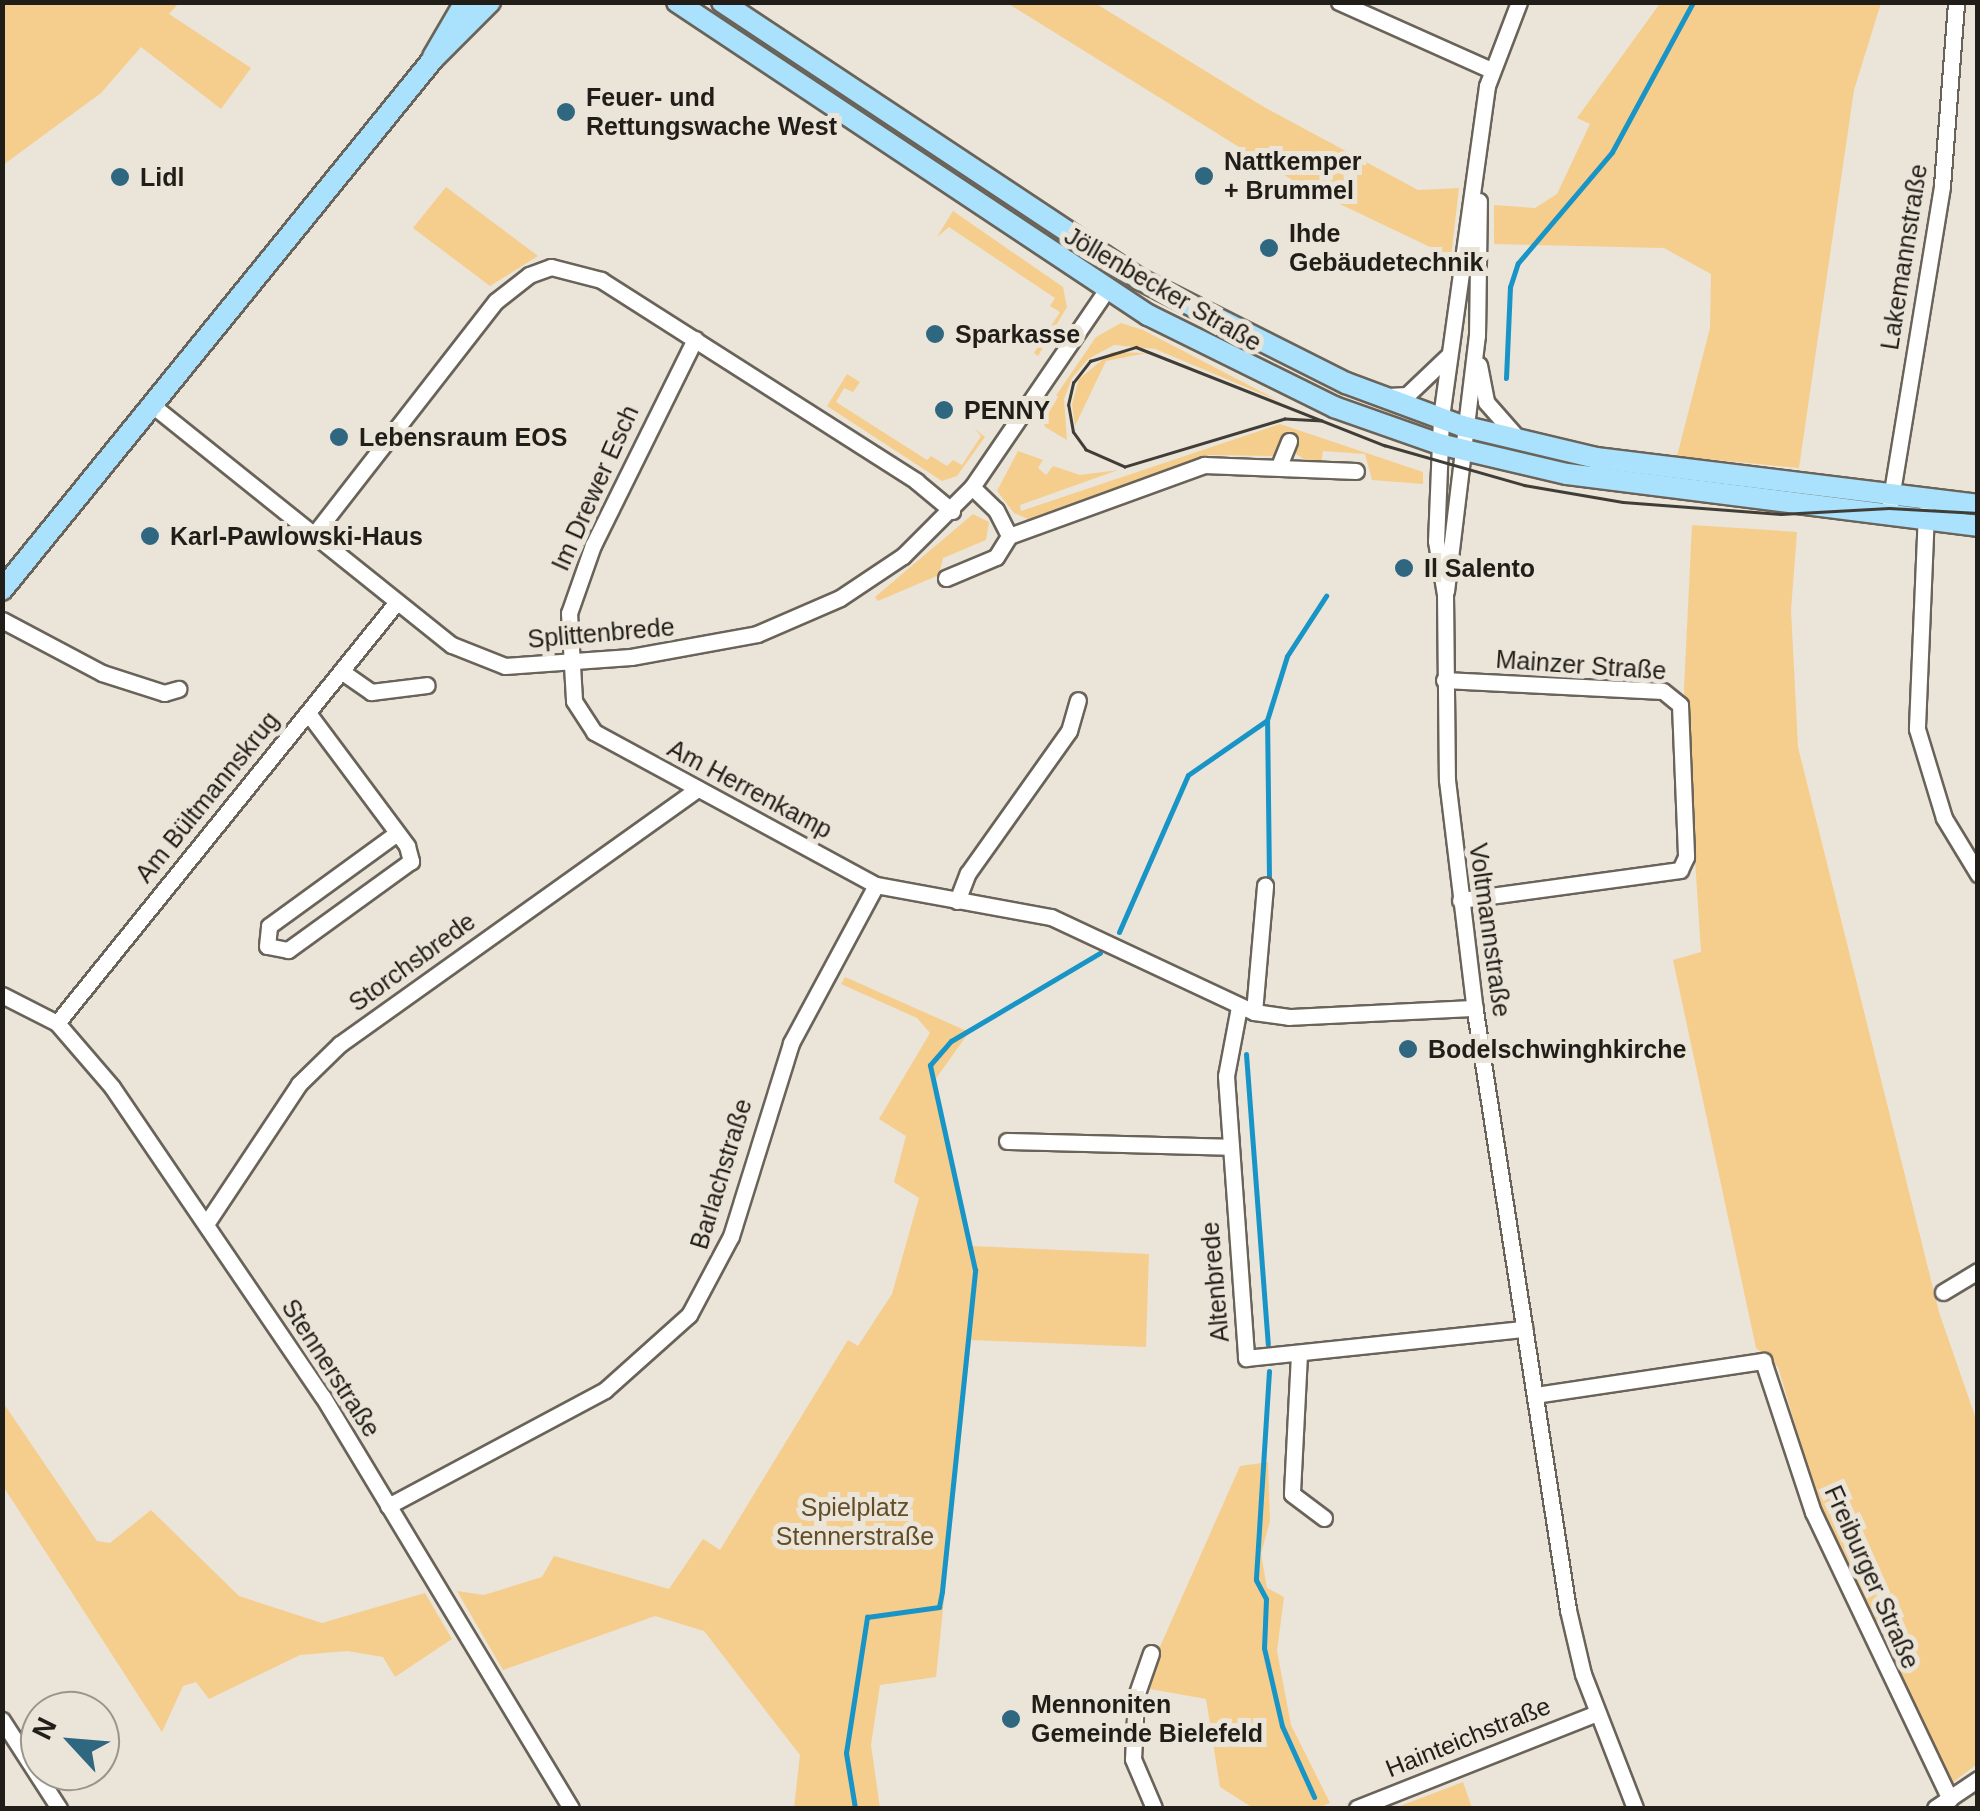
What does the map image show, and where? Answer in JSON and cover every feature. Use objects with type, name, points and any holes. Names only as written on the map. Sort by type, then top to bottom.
[{"type":"main road","points":[[432,59],[464,2]]},
{"type":"main road","points":[[2,590],[432,59],[490,2]]},
{"type":"main road","name":"Jöllenbecker Straße","points":[[676,2],[1107,290],[1248,369],[1461,450],[1601,480],[1887,518],[1978,526]]},
{"type":"main road","name":"Jöllenbecker Straße","points":[[722,2],[1121,268],[1266,348],[1378,396],[1462,426],[1536,445],[1712,476],[1978,505]]},
{"type":"main road","name":"Splittenbrede","points":[[1107,290],[1121,268]]},
{"type":"street","points":[[1339,2],[1491,70]]},
{"type":"street","points":[[1519,2],[1491,70],[1477,174],[1476,336],[1488,405],[1501,425],[1536,445]]},
{"type":"street","name":"Lakemannstraße","points":[[1887,518],[1944,169],[1956,2]]},
{"type":"street","name":"Voltmannstraße","points":[[1445,594],[1436,541],[1439,444],[1477,174]]},
{"type":"street","points":[[312,536],[496,301],[529,274],[551,267],[584,271],[916,481],[952,511]]},
{"type":"street","name":"Splittenbrede","points":[[152,405],[452,645],[489,662],[570,664],[683,651],[786,623],[882,571],[952,511],[972,487],[1107,290]]},
{"type":"street","name":"Voltmannstraße","points":[[1476,336],[1462,426],[1445,594],[1444,680],[1460,900],[1570,1619],[1597,1713],[1634,1808]]},
{"type":"street","name":"Im Drewer Esch","points":[[570,664],[569,613],[592,545],[694,339]]},
{"type":"street","points":[[1378,396],[1407,394],[1451,352]]},
{"type":"street","points":[[1279,466],[1289,441]]},
{"type":"street","points":[[946,578],[996,557],[1009,536],[1192,468],[1279,466],[1356,471]]},
{"type":"street","points":[[972,487],[996,510],[1009,536]]},
{"type":"street","points":[[1926,499],[1917,728],[1944,818],[1978,874]]},
{"type":"street","name":"Am Bültmannskrug","points":[[57,1023],[396,603]]},
{"type":"street","points":[[2,620],[102,673],[164,693],[178,689]]},
{"type":"street","name":"Am Herrenkamp","points":[[570,664],[585,724],[876,885],[1071,924],[1246,1009],[1289,1017],[1475,1008]]},
{"type":"street","points":[[341,671],[371,692],[427,685]]},
{"type":"street","name":"Mainzer Straße","points":[[1444,680],[1663,691],[1680,705],[1686,857],[1680,870],[1460,900]]},
{"type":"street","points":[[957,901],[968,873],[1069,730],[1078,700]]},
{"type":"street","points":[[308,712],[397,833],[411,854],[406,868],[288,950],[267,946],[269,926],[397,833]]},
{"type":"street","name":"Storchsbrede","points":[[206,1224],[299,1084],[340,1044],[697,788]]},
{"type":"street","points":[[1246,1009],[1264,884]]},
{"type":"street","name":"Barlachstraße","points":[[388,1506],[604,1390],[689,1315],[731,1236],[791,1043],[876,885]]},
{"type":"street","name":"Stennerstraße","points":[[2,996],[57,1023],[96,1063],[206,1224],[388,1506],[570,1808]]},
{"type":"street","name":"Altenbrede","points":[[1246,1009],[1226,1076],[1246,1358],[1300,1354]]},
{"type":"street","points":[[1007,1141],[1230,1147]]},
{"type":"street","points":[[1944,1292],[1978,1271]]},
{"type":"street","points":[[1324,1518],[1292,1494],[1300,1354],[1524,1329]]},
{"type":"street","name":"Freiburger Straße","points":[[1535,1395],[1763,1361],[1812,1512],[1950,1799]]},
{"type":"street","points":[[1152,1653],[1136,1696],[1133,1759],[1154,1808]]},
{"type":"street","name":"Hainteichstraße","points":[[1357,1808],[1597,1713]]},
{"type":"street","points":[[2,1720],[59,1808]]},
{"type":"street","points":[[1935,1808],[1978,1779]]},
{"type":"green space","points":[[1661,2],[1881,3],[1854,90],[1799,468],[1677,456],[1710,328],[1711,274],[1664,248],[1494,244],[1494,205],[1535,208],[1557,194],[1590,124],[1577,118]]},
{"type":"green space","points":[[2,3],[179,3],[169,14],[251,68],[221,109],[141,47],[101,93],[3,165]]},
{"type":"green space","points":[[1007,3],[1095,3],[1264,107],[1418,190],[1459,188],[1451,257],[1302,186]]},
{"type":"green space","points":[[446,187],[538,256],[490,286],[413,228]]},
{"type":"green space","points":[[953,211],[1063,287],[1067,307],[1038,356],[1034,353],[1060,312],[1050,306],[1055,298],[949,227],[937,237]]},
{"type":"green space","points":[[1121,323],[1143,330],[1281,402],[1155,349],[1114,345],[1088,359],[1072,378],[1064,399],[1067,440],[1045,427],[1042,416],[1096,337]]},
{"type":"green space","points":[[1112,352],[1147,353],[1106,361],[1075,426],[1072,404],[1079,379]]},
{"type":"green space","points":[[847,374],[860,382],[853,392],[844,388],[836,402],[927,460],[931,456],[947,466],[953,460],[962,465],[981,436],[974,428],[985,437],[957,476],[942,481],[827,406]]},
{"type":"green space","points":[[1280,424],[1423,472],[1423,484],[1372,480],[1365,454],[1323,451],[1321,463],[1307,461],[1296,454],[1296,436],[1285,431],[1275,456],[1208,455],[1028,519],[1014,513],[997,491],[1018,451],[1043,460],[1038,468],[1046,475],[1053,466],[1080,475],[1118,470],[1020,505],[1021,511]]},
{"type":"green space","points":[[973,514],[989,522],[986,540],[943,558],[939,575],[878,601],[875,597]]},
{"type":"green space","points":[[1692,525],[1797,532],[1791,610],[1798,747],[1939,1312],[1977,1422],[1977,1764],[1952,1783],[1818,1502],[1778,1367],[1756,1348],[1673,960],[1701,952],[1684,688]]},
{"type":"green space","name":"Spielplatz Stennerstraße","points":[[845,977],[969,1032],[935,1080],[972,1246],[1149,1254],[1146,1347],[971,1340],[936,1677],[880,1685],[871,1745],[880,1808],[794,1808],[800,1755],[704,1631],[655,1616],[503,1670],[457,1591],[484,1595],[542,1577],[554,1556],[669,1589],[703,1539],[720,1550],[848,1340],[858,1346],[892,1294],[919,1198],[894,1182],[906,1136],[879,1119],[930,1033],[917,1018],[841,984]]},
{"type":"green space","points":[[2,1401],[97,1541],[110,1543],[151,1510],[239,1596],[322,1623],[425,1593],[452,1639],[395,1677],[383,1657],[347,1651],[300,1655],[209,1699],[196,1682],[183,1686],[162,1732],[3,1486]]},
{"type":"green space","points":[[1268,1462],[1270,1521],[1261,1554],[1267,1588],[1284,1597],[1277,1651],[1291,1725],[1330,1803],[1318,1808],[1253,1808],[1220,1787],[1206,1699],[1150,1689],[1159,1649],[1240,1466]]},
{"type":"green space","points":[[1463,1782],[1472,1808],[1395,1808]]},
{"type":"waterway","points":[[1506,378],[1510,287],[1518,263],[1612,152],[1693,2]]},
{"type":"waterway","points":[[1269,879],[1267,720],[1287,656],[1326,596]]},
{"type":"waterway","points":[[1119,932],[1188,775],[1266,721]]},
{"type":"waterway","points":[[855,1808],[846,1753],[867,1617],[939,1607],[975,1270],[930,1065],[951,1041],[1100,953]]},
{"type":"waterway","points":[[1246,1054],[1268,1344]]},
{"type":"waterway","points":[[1269,1371],[1256,1580],[1266,1599],[1264,1648],[1282,1726],[1314,1797]]},
{"type":"tram line","points":[[1322,421],[1285,419],[1125,467],[1086,450],[1073,432],[1068,405],[1073,383],[1090,361],[1136,347],[1384,445],[1524,485],[1623,502],[1781,514],[1889,508],[1978,513]]},
{"type":"place","name":"Feuer- und Rettungswache West","points":[[566,112]]},
{"type":"place","name":"Nattkemper + Brummel","points":[[1204,176]]},
{"type":"place","name":"Lidl","points":[[120,177]]},
{"type":"place","name":"Ihde Gebäudetechnik","points":[[1269,248]]},
{"type":"place","name":"Sparkasse","points":[[935,334]]},
{"type":"place","name":"PENNY","points":[[944,410]]},
{"type":"place","name":"Lebensraum EOS","points":[[339,437]]},
{"type":"place","name":"Karl-Pawlowski-Haus","points":[[150,536]]},
{"type":"place","name":"Il Salento","points":[[1404,568]]},
{"type":"place","name":"Bodelschwinghkirche","points":[[1408,1049]]},
{"type":"place","name":"Mennoniten Gemeinde Bielefeld","points":[[1011,1719]]}]
